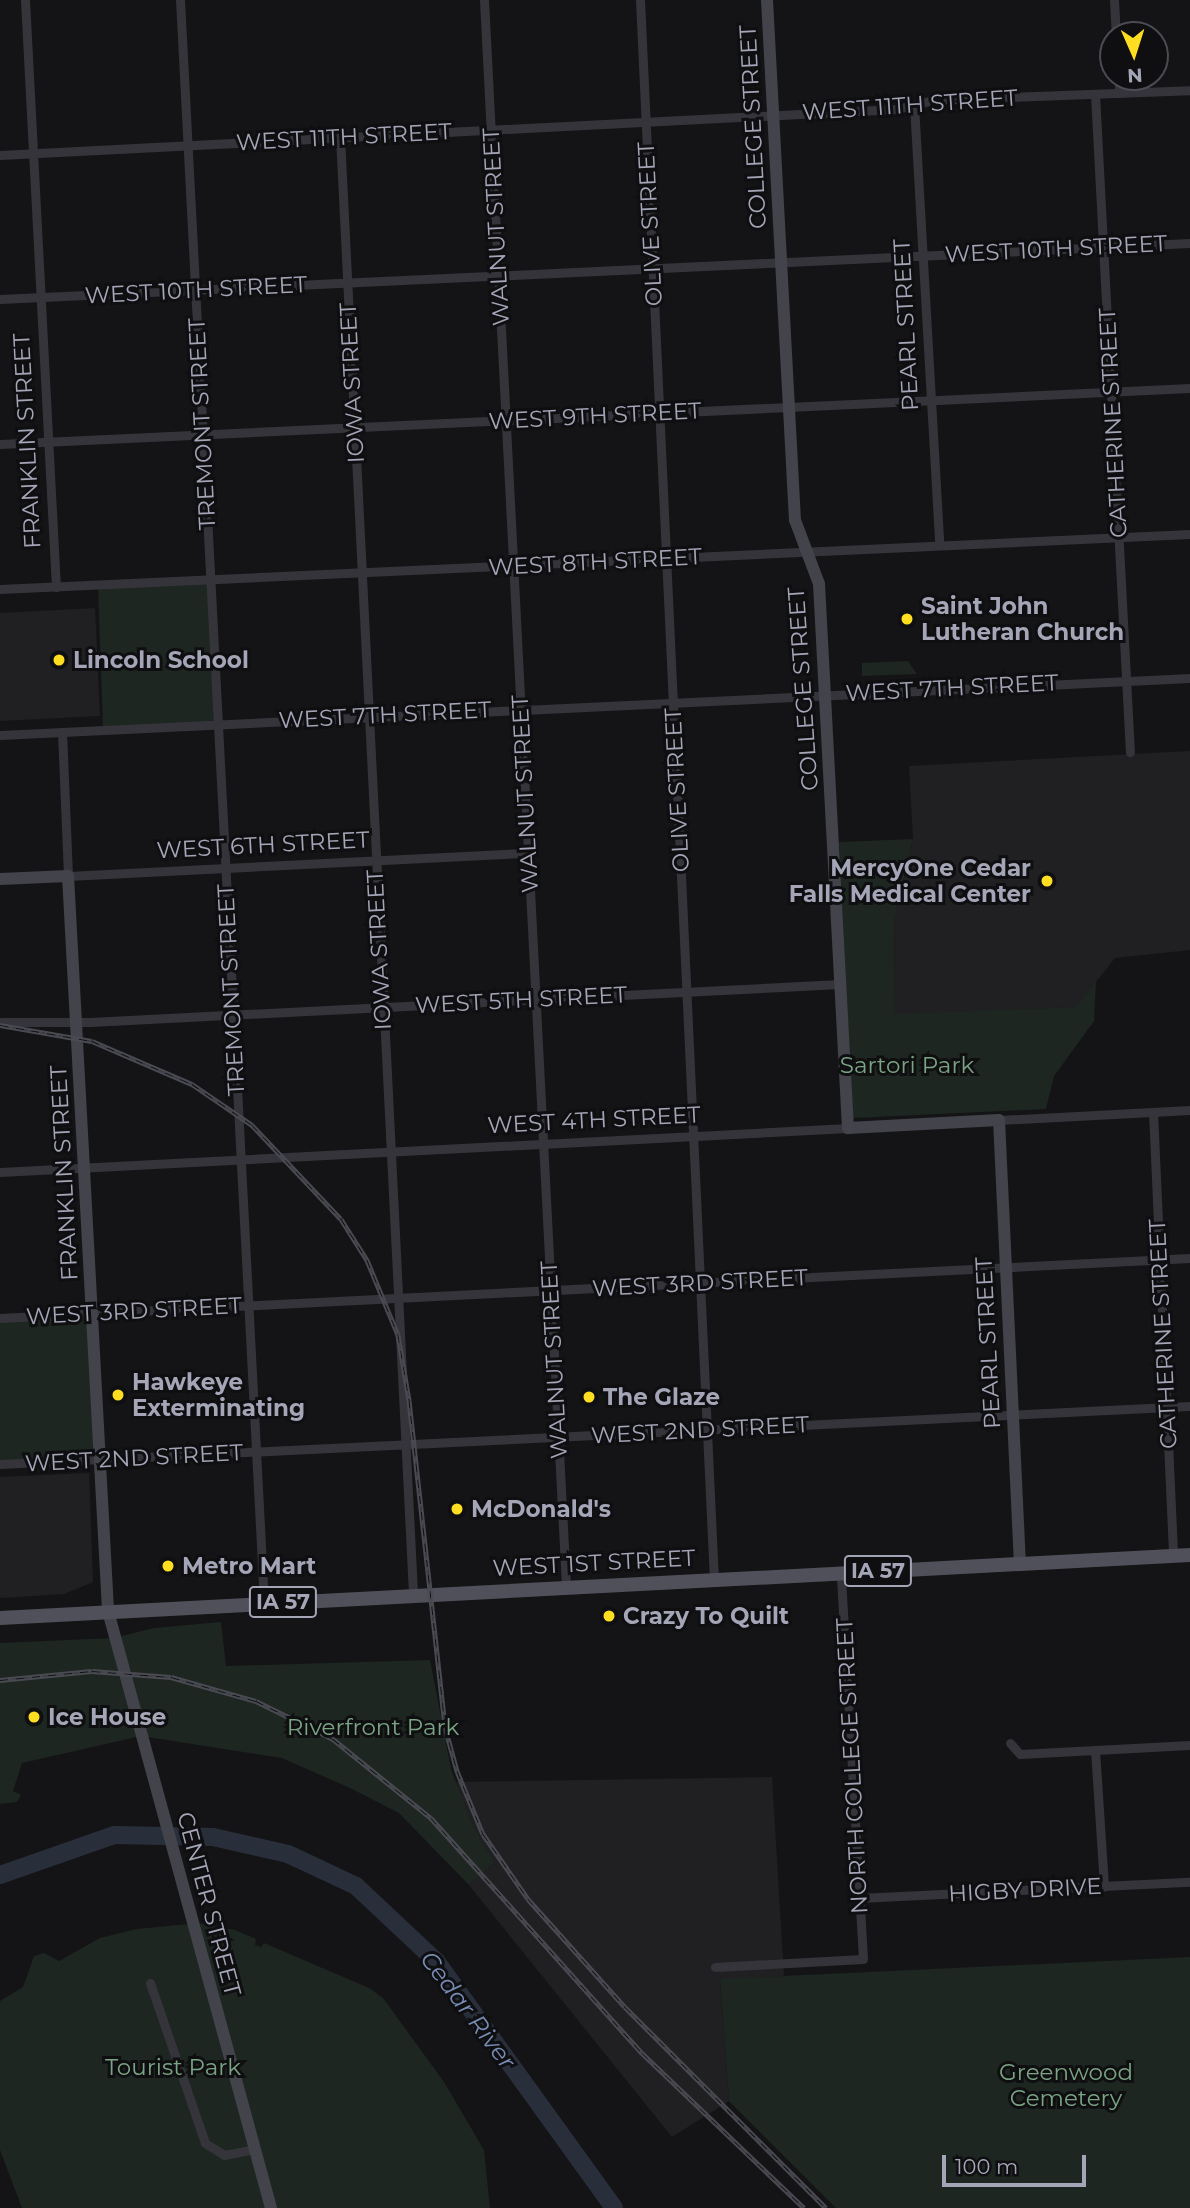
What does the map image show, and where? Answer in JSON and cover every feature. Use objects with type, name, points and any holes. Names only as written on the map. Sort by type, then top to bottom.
[{"type":"main road","name":"WEST 1ST STREET","points":[[0,1618],[413,1594],[1190,1555]]},
{"type":"street","name":"FRANKLIN STREET","points":[[24,0],[55,587]]},
{"type":"street","name":"TREMONT STREET","points":[[180,0],[264,1603]]},
{"type":"street","name":"WALNUT STREET","points":[[484,0],[566,1587]]},
{"type":"street","name":"OLIVE STREET","points":[[640,0],[714,1580]]},
{"type":"street","name":"COLLEGE STREET","points":[[767,0],[795,520],[810,550],[819,584],[848,1128]]},
{"type":"street","points":[[1114,0],[1115,21]]},
{"type":"street","name":"WEST 11TH STREET","points":[[0,155],[773,115],[1190,90]]},
{"type":"street","name":"CATHERINE STREET","points":[[1095,94],[1130,752]]},
{"type":"street","name":"PEARL STREET","points":[[914,105],[939,543]]},
{"type":"street","name":"IOWA STREET","points":[[340,137],[403,1445],[413,1594]]},
{"type":"street","name":"WEST 10TH STREET","points":[[0,299],[1190,243]]},
{"type":"street","name":"WEST 9TH STREET","points":[[0,444],[1190,388]]},
{"type":"street","name":"WEST 8TH STREET","points":[[0,589],[939,543],[1190,534]]},
{"type":"street","name":"WEST 7TH STREET","points":[[0,735],[1190,678]]},
{"type":"street","name":"FRANKLIN STREET","points":[[62,732],[108,1611]]},
{"type":"street","name":"WEST 6TH STREET","points":[[0,879],[528,853]]},
{"type":"street","name":"WEST 5TH STREET","points":[[0,1028],[840,984]]},
{"type":"street","name":"WEST 5TH STREET","points":[[0,1022],[76,1022]]},
{"type":"street","name":"WEST 4TH STREET","points":[[0,1172],[1190,1110]]},
{"type":"street","name":"CATHERINE STREET","points":[[1153,1112],[1173,1556]]},
{"type":"street","name":"PEARL STREET","points":[[999,1120],[1020,1564]]},
{"type":"street","name":"WEST 3RD STREET","points":[[0,1318],[1190,1258]]},
{"type":"street","name":"WEST 2ND STREET","points":[[0,1464],[1190,1406]]},
{"type":"street","name":"NORTH COLLEGE STREET","points":[[715,1967],[863,1959],[841,1573]]},
{"type":"street","name":"CENTER STREET","points":[[108,1611],[271,2208]]},
{"type":"street","points":[[1010,1743],[1020,1754],[1190,1745]]},
{"type":"street","points":[[1096,1750],[1104,1886]]},
{"type":"street","name":"HIGBY DRIVE","points":[[859,1898],[1190,1882]]},
{"type":"street","points":[[150,1983],[205,2143],[224,2155],[254,2149]]},
{"type":"shaded area","points":[[95,608],[100,716],[0,721],[0,613]]},
{"type":"shaded area","name":"MercyOne Cedar Falls Medical Center","points":[[1190,751],[1190,950],[1115,958],[1076,1007],[895,1015],[894,923],[913,839],[909,766]]},
{"type":"shaded area","points":[[89,1473],[93,1582],[64,1594],[0,1598],[0,1477]]},
{"type":"shaded area","points":[[772,1777],[784,1976],[720,1980],[729,2101],[672,2137],[469,1885],[494,1863],[467,1822],[456,1782]]},
{"type":"green space","points":[[210,580],[218,724],[103,730],[98,585]]},
{"type":"green space","points":[[908,661],[917,674],[862,676],[862,663]]},
{"type":"green space","name":"Sartori Park","points":[[913,839],[894,923],[895,1014],[1076,1007],[1096,981],[1094,1021],[1054,1076],[1046,1109],[853,1118],[839,842]]},
{"type":"green space","points":[[92,1313],[100,1460],[0,1464],[0,1318]]},
{"type":"green space","name":"Riverfront Park","points":[[221,1622],[226,1666],[430,1660],[451,1769],[470,1820],[494,1863],[469,1885],[399,1813],[352,1789],[282,1758],[141,1736],[22,1763],[13,1791],[21,1795],[17,1802],[0,1804],[0,1643],[114,1638],[154,1628]]},
{"type":"green space","name":"Tourist Park","points":[[199,1923],[235,1930],[256,1939],[255,1945],[261,1947],[264,1943],[369,1988],[383,1998],[444,2082],[484,2150],[490,2208],[22,2208],[0,2150],[0,2001],[23,1987],[34,1956],[44,1953],[59,1961],[100,1938],[137,1929]]},
{"type":"green space","name":"Greenwood Cemetery","points":[[1190,1957],[1190,2208],[836,2208],[729,2101],[720,1979]]},
{"type":"waterway","name":"Cedar River","points":[[0,1875],[114,1835],[213,1837],[288,1854],[356,1886],[436,1961],[614,2208]]},
{"type":"railway","points":[[0,1025],[92,1041],[192,1084],[252,1125],[341,1219],[367,1260],[398,1335],[409,1400],[445,1727],[457,1771],[483,1834],[528,1899],[625,2007],[826,2208]]},
{"type":"railway","points":[[0,1680],[92,1671],[171,1677],[256,1701],[333,1739],[431,1818],[642,2053],[804,2208]]},
{"type":"place","name":"Saint John Lutheran Church","points":[[907,619]]},
{"type":"place","name":"Lincoln School","points":[[59,660]]},
{"type":"place","name":"MercyOne Cedar Falls Medical Center","points":[[1047,881]]},
{"type":"place","name":"Hawkeye Exterminating","points":[[118,1395]]},
{"type":"place","name":"The Glaze","points":[[589,1397]]},
{"type":"place","name":"McDonald's","points":[[457,1509]]},
{"type":"place","name":"Metro Mart","points":[[168,1566]]},
{"type":"place","name":"Crazy To Quilt","points":[[609,1616]]},
{"type":"place","name":"Ice House","points":[[34,1717]]}]
